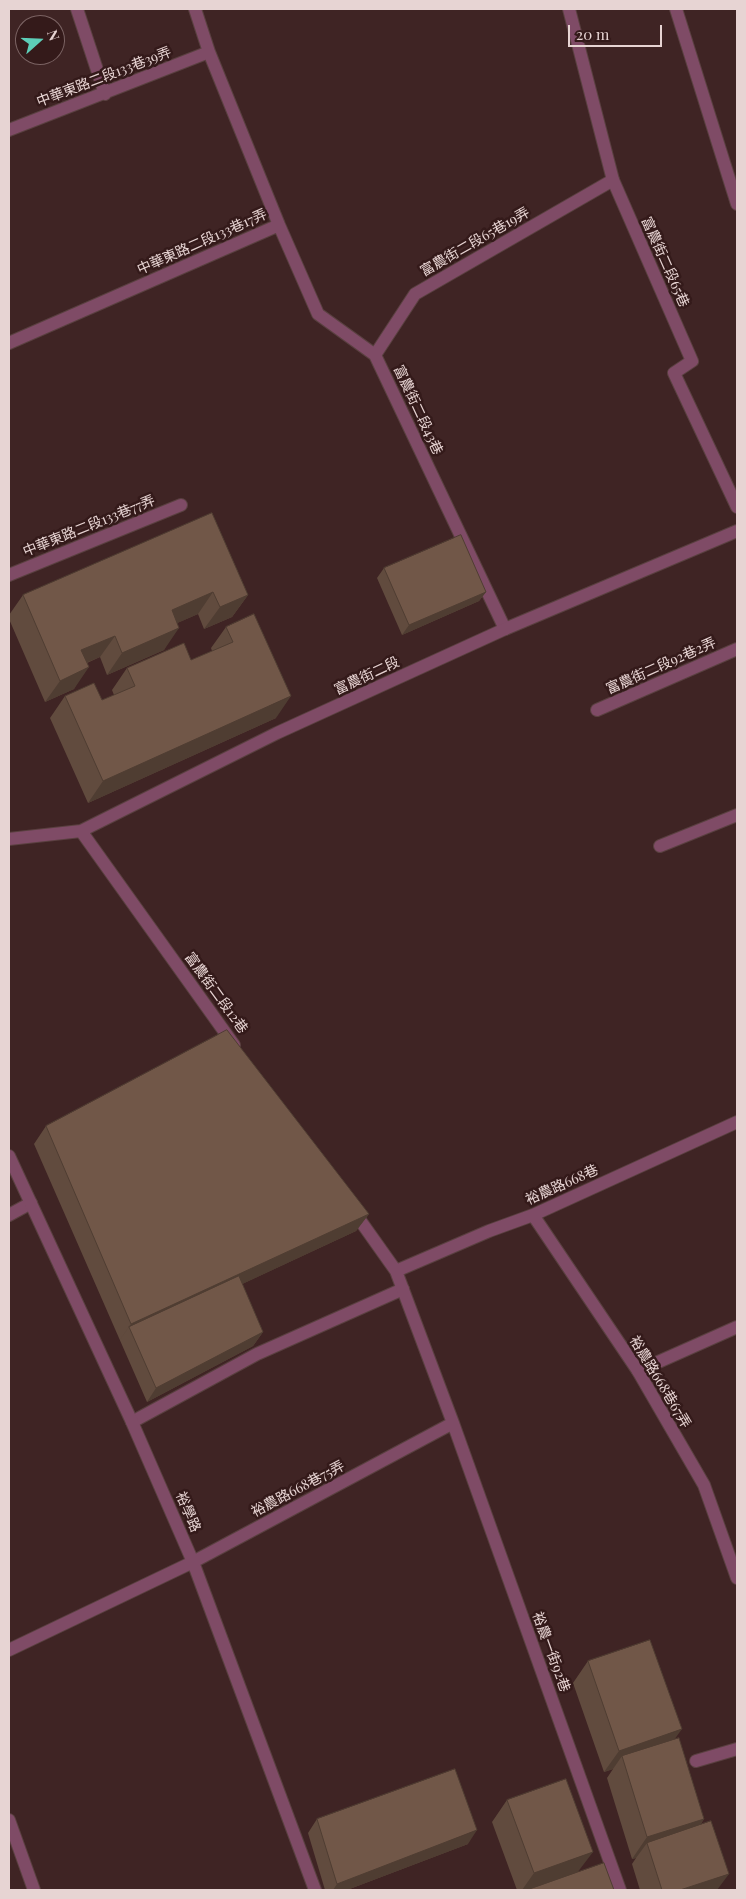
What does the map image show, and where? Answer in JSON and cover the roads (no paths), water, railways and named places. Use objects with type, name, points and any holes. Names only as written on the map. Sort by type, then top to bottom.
[{"type":"street","points":[[78,9],[105,94]]},
{"type":"street","name":"中華東路二段133巷17弄","points":[[9,343],[279,225],[209,52],[195,9]]},
{"type":"street","name":"富農街二段65巷","points":[[569,9],[613,180],[692,361],[674,373],[737,507]]},
{"type":"street","points":[[676,9],[737,204]]},
{"type":"street","name":"中華東路二段133巷39弄","points":[[9,130],[209,52]]},
{"type":"street","name":"富農街二段65巷19弄","points":[[375,355],[415,294],[613,180]]},
{"type":"street","name":"富農街二段43巷","points":[[279,225],[318,314],[375,355],[505,629]]},
{"type":"street","name":"中華東路二段133巷77弄","points":[[9,575],[181,505]]},
{"type":"street","name":"富農街二段","points":[[9,838],[81,831],[277,733],[505,629],[737,531]]},
{"type":"street","name":"富農街二段92巷2弄","points":[[597,710],[737,649]]},
{"type":"street","points":[[660,846],[737,815]]},
{"type":"street","name":"富農街二段12巷","points":[[81,831],[242,1055]]},
{"type":"street","name":"裕農路668巷","points":[[396,1271],[489,1231],[533,1215],[737,1122]]},
{"type":"street","name":"裕學路","points":[[9,1156],[132,1422],[193,1562],[316,1890]]},
{"type":"street","points":[[345,1199],[396,1271],[453,1423]]},
{"type":"street","points":[[9,1216],[31,1203]]},
{"type":"street","name":"裕農路668巷67弄","points":[[533,1215],[638,1371],[704,1485],[737,1578]]},
{"type":"street","points":[[132,1422],[257,1354],[403,1289]]},
{"type":"street","points":[[638,1371],[737,1327]]},
{"type":"street","name":"裕農路668巷75弄","points":[[9,1650],[193,1562],[453,1423]]},
{"type":"street","name":"裕農一街92巷","points":[[453,1423],[620,1890]]},
{"type":"street","points":[[696,1761],[737,1749]]},
{"type":"street","points":[[9,1820],[34,1890]]}]
